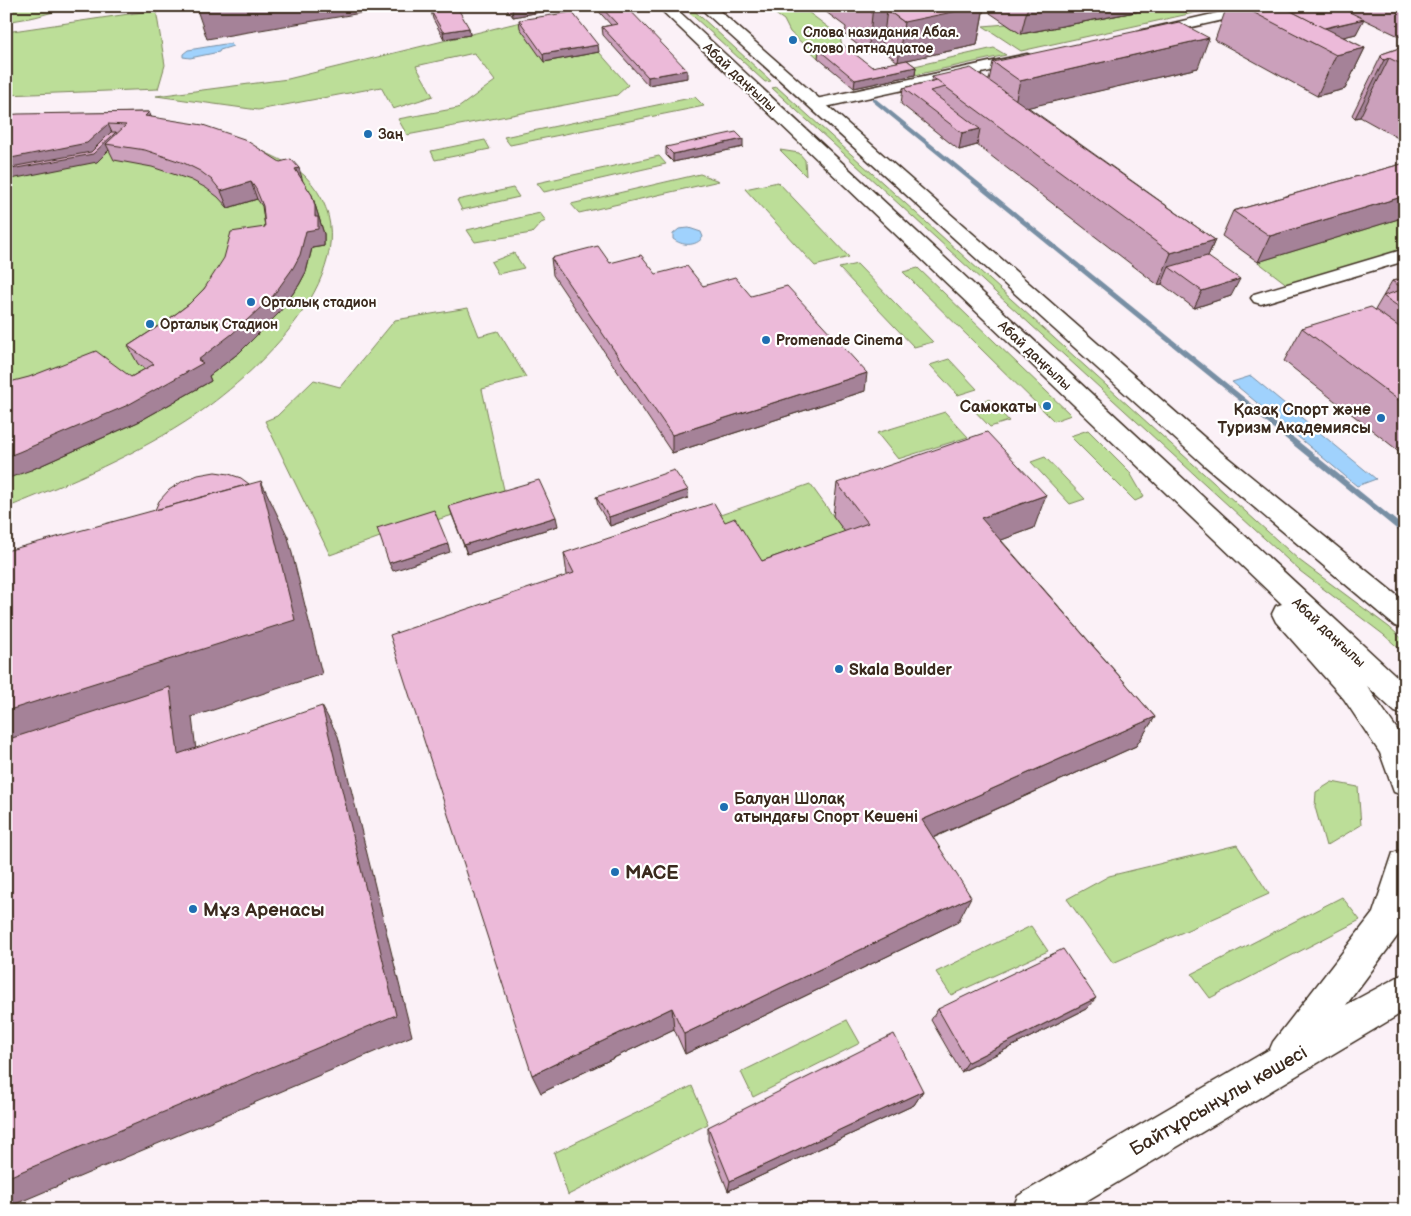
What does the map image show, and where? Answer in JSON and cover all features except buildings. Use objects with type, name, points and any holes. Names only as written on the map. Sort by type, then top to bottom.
[{"type":"main road","name":"Абай даңғылы","points":[[664,6],[1405,703]]},
{"type":"main road","name":"Абай даңғылы","points":[[705,6],[1213,459],[1405,618]]},
{"type":"main road","points":[[1135,36],[1268,6]]},
{"type":"main road","points":[[816,104],[1040,56]]},
{"type":"main road","points":[[1261,298],[1405,254]]},
{"type":"main road","points":[[1164,476],[1354,690],[1393,748],[1405,782]]},
{"type":"main road","points":[[1279,1064],[1387,922],[1405,864]]},
{"type":"main road","name":"Байтұрсынұлы көшесі","points":[[1032,1210],[1405,991]]},
{"type":"green space","points":[[6,6],[75,6],[35,17],[6,22]]},
{"type":"green space","points":[[682,6],[689,6],[771,81],[765,82]]},
{"type":"green space","points":[[764,6],[800,6],[840,36],[843,53],[818,58],[790,32],[784,20]]},
{"type":"green space","points":[[1166,6],[1225,6],[1021,51],[983,26],[1006,24],[1021,34]]},
{"type":"green space","points":[[156,10],[165,65],[158,89],[6,95],[6,32]]},
{"type":"green space","points":[[537,18],[599,52],[628,85],[617,95],[407,135],[398,119],[458,108],[495,81],[474,53],[416,66],[433,96],[393,109],[381,87],[258,110],[156,96],[288,79]]},
{"type":"green space","points":[[994,48],[1006,55],[915,75],[906,68]]},
{"type":"green space","points":[[777,87],[1299,560],[1405,641],[1405,654],[1384,635],[1300,571],[772,88]]},
{"type":"green space","points":[[695,97],[704,106],[510,145],[504,137]]},
{"type":"green space","name":"Орталық Стадион","points":[[6,118],[256,148],[288,164],[305,176],[326,207],[330,241],[322,275],[304,309],[279,341],[251,370],[222,395],[196,415],[128,455],[6,508]]},
{"type":"green space","points":[[485,140],[490,149],[435,160],[431,151]]},
{"type":"green space","points":[[780,150],[799,153],[805,160],[806,176]]},
{"type":"green space","points":[[659,156],[666,164],[544,192],[537,183]]},
{"type":"green space","points":[[700,174],[719,181],[579,213],[571,204]]},
{"type":"green space","points":[[778,182],[849,257],[815,266],[745,189]]},
{"type":"green space","points":[[513,188],[519,197],[462,210],[457,200]]},
{"type":"green space","points":[[540,213],[546,221],[541,223],[532,233],[475,242],[467,230]]},
{"type":"green space","points":[[1405,217],[1405,255],[1293,289],[1258,262]]},
{"type":"green space","points":[[514,253],[524,268],[498,274],[491,262]]},
{"type":"green space","points":[[857,264],[933,342],[914,347],[839,268]]},
{"type":"green space","points":[[918,268],[1071,415],[1054,421],[903,272]]},
{"type":"green space","points":[[468,308],[479,336],[498,331],[526,377],[482,389],[506,499],[380,537],[330,555],[265,421],[277,416],[314,380],[340,387],[395,320]]},
{"type":"green space","points":[[949,359],[977,389],[958,395],[930,365]]},
{"type":"green space","points":[[989,399],[1009,421],[990,427],[969,405]]},
{"type":"green space","points":[[945,412],[968,437],[898,459],[877,433]]},
{"type":"green space","points":[[1088,430],[1129,471],[1144,497],[1135,501],[1070,436]]},
{"type":"green space","points":[[1045,457],[1085,499],[1070,504],[1031,462]]},
{"type":"green space","points":[[810,484],[862,556],[760,593],[703,521]]},
{"type":"green space","points":[[1332,782],[1358,787],[1361,825],[1326,846],[1315,807],[1316,792]]},
{"type":"green space","points":[[1237,845],[1269,894],[1113,963],[1067,899],[1109,876]]},
{"type":"green space","points":[[1342,897],[1360,920],[1210,998],[1192,974]]},
{"type":"green space","points":[[1031,926],[1048,951],[951,995],[936,972]]},
{"type":"green space","points":[[847,1020],[860,1043],[753,1097],[741,1072]]},
{"type":"green space","points":[[692,1086],[708,1124],[568,1195],[554,1153]]},
{"type":"water","points":[[225,44],[233,46],[219,52],[190,58],[183,57],[183,54],[188,50]]},
{"type":"water","points":[[689,228],[701,232],[703,237],[697,243],[680,243],[673,239],[673,234],[679,229]]},
{"type":"water","points":[[1251,376],[1376,479],[1357,486],[1232,382]]},
{"type":"waterway","points":[[874,100],[1405,533]]},
{"type":"place","name":"Слова назидания Абая. Слово пятнадцатое","points":[[793,40]]},
{"type":"place","name":"Заң","points":[[368,134]]},
{"type":"place","name":"Орталық стадион","points":[[251,302]]},
{"type":"place","name":"Орталық Стадион","points":[[150,324]]},
{"type":"place","name":"Promenade Cinema","points":[[766,340]]},
{"type":"place","name":"Самокаты","points":[[1047,406]]},
{"type":"place","name":"Қазақ Спорт және Туризм Академиясы","points":[[1381,418]]},
{"type":"place","name":"Skala Boulder","points":[[839,669]]},
{"type":"place","name":"Балуан Шолақ атындағы Спорт Кешені","points":[[724,807]]},
{"type":"place","name":"MACE","points":[[615,872]]},
{"type":"place","name":"Мұз Аренасы","points":[[193,909]]}]
